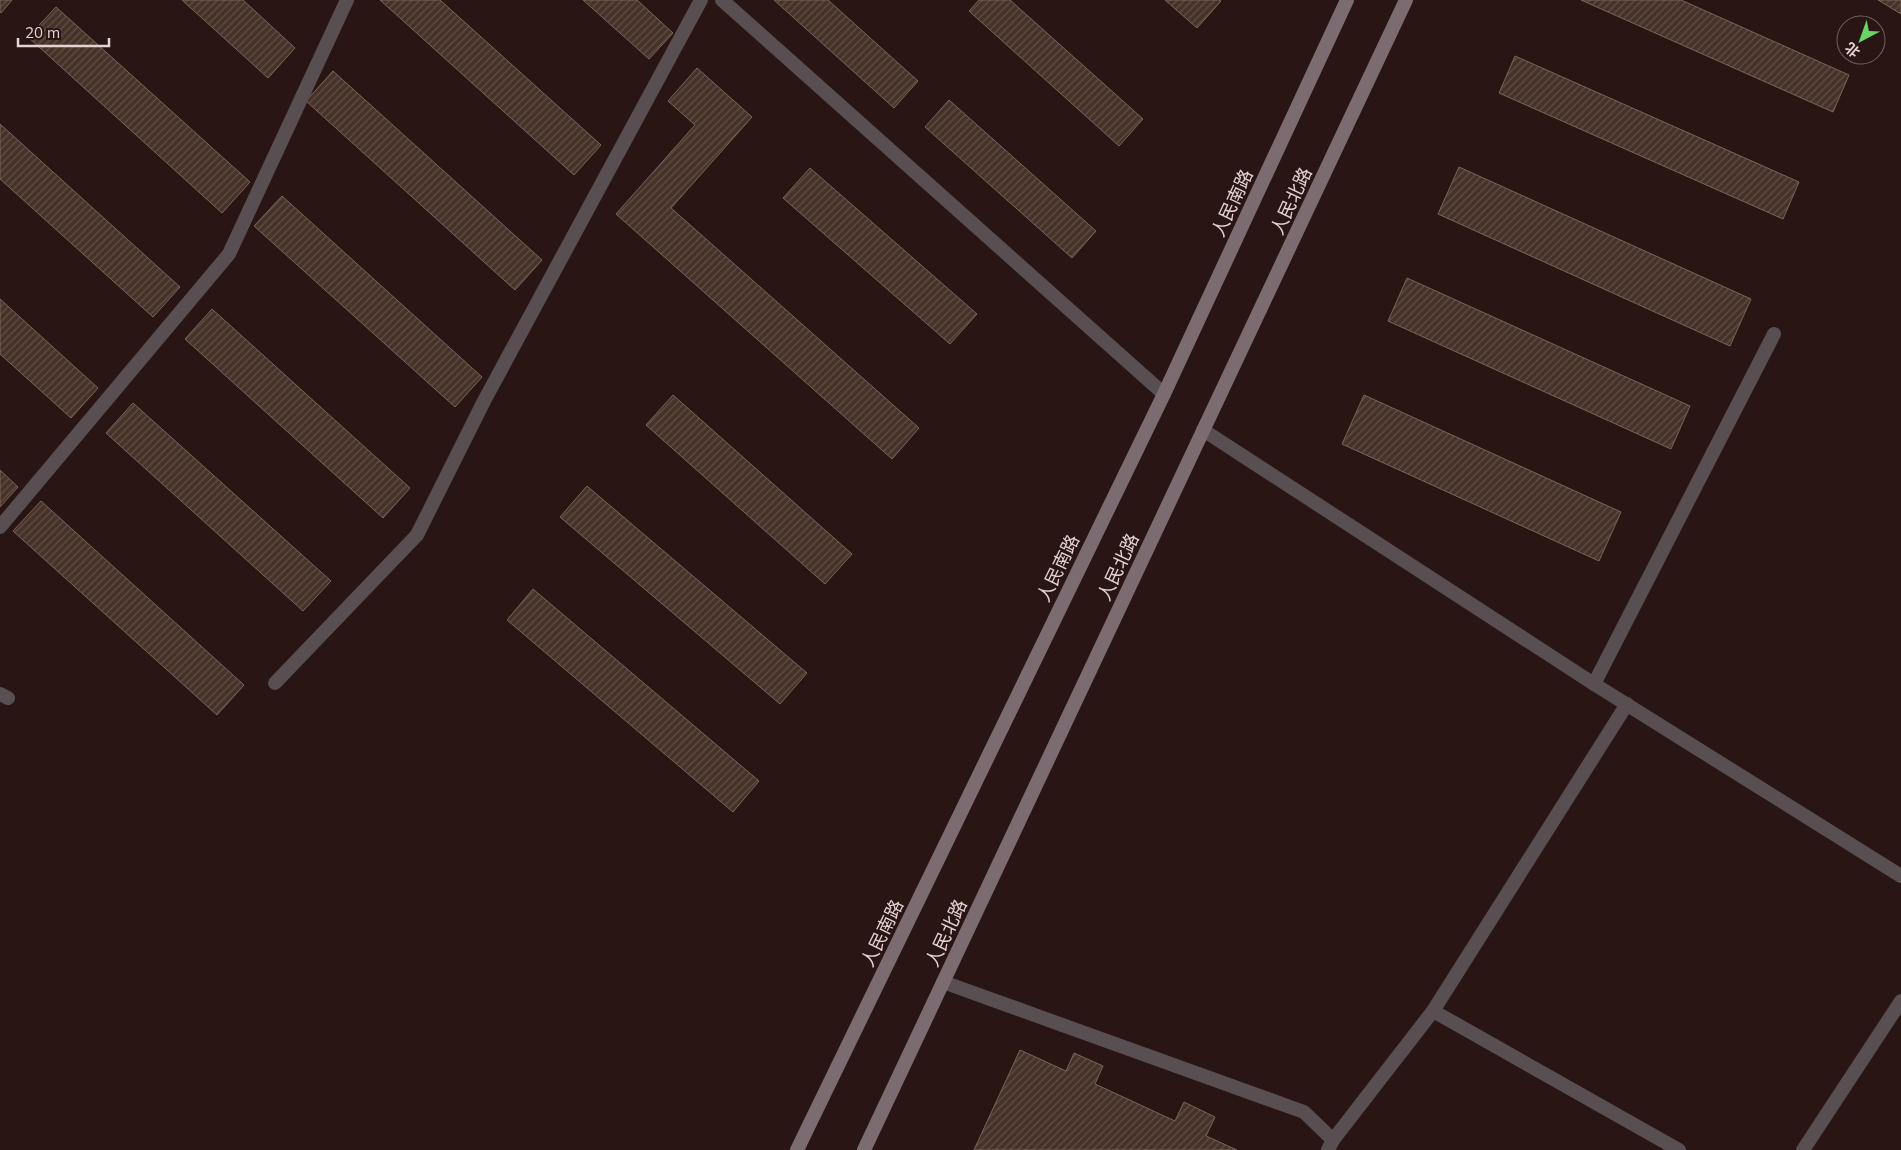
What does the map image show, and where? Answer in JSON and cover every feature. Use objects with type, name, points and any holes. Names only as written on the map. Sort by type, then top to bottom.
[{"type":"main road","name":"人民南路","points":[[797,1150],[1164,394],[1347,0]]},
{"type":"main road","name":"人民北路","points":[[864,1150],[1406,0]]},
{"type":"street","points":[[0,527],[229,254],[347,0]]},
{"type":"street","points":[[275,683],[417,535],[484,401],[701,0]]},
{"type":"street","points":[[722,0],[1164,394]]},
{"type":"street","points":[[1594,684],[1774,334]]},
{"type":"street","points":[[1203,430],[1594,684],[1901,876]]},
{"type":"street","points":[[943,982],[1304,1112],[1331,1145],[1433,1011],[1627,704]]},
{"type":"street","points":[[1803,1150],[1901,1001]]},
{"type":"street","points":[[1433,1011],[1679,1150]]},
{"type":"building","points":[[0,0],[12,0],[1,13],[0,12]]},
{"type":"building","points":[[182,0],[243,0],[295,48],[268,78]]},
{"type":"building","points":[[380,0],[440,0],[601,145],[574,175]]},
{"type":"building","points":[[583,0],[637,0],[673,33],[649,59]]},
{"type":"building","points":[[774,0],[828,0],[918,81],[894,108]]},
{"type":"building","points":[[979,0],[1010,0],[1143,119],[1119,146],[969,11]]},
{"type":"building","points":[[1165,0],[1219,0],[1221,1],[1197,28]]},
{"type":"building","points":[[1581,0],[1681,0],[1849,75],[1833,112]]},
{"type":"building","points":[[1878,0],[1901,0],[1901,14]]},
{"type":"building","points":[[56,7],[250,182],[222,213],[28,37]]},
{"type":"building","points":[[1515,56],[1799,182],[1783,219],[1499,93]]},
{"type":"building","points":[[697,68],[752,117],[671,208],[919,428],[892,459],[616,214],[695,125],[668,101]]},
{"type":"building","points":[[333,71],[542,260],[515,290],[306,101]]},
{"type":"building","points":[[949,100],[1096,231],[1072,258],[925,127]]},
{"type":"building","points":[[0,124],[180,287],[153,317],[0,179]]},
{"type":"building","points":[[1459,167],[1751,299],[1730,346],[1438,214]]},
{"type":"building","points":[[810,168],[977,314],[950,344],[783,198]]},
{"type":"building","points":[[282,196],[482,377],[455,407],[254,226]]},
{"type":"building","points":[[1407,278],[1690,406],[1671,449],[1388,321]]},
{"type":"building","points":[[0,299],[98,388],[71,418],[0,354]]},
{"type":"building","points":[[212,309],[410,488],[383,518],[185,339]]},
{"type":"building","points":[[673,395],[852,554],[825,584],[646,425]]},
{"type":"building","points":[[1364,395],[1621,512],[1599,561],[1342,444]]},
{"type":"building","points":[[133,403],[331,581],[303,611],[106,433]]},
{"type":"building","points":[[0,470],[18,487],[0,507]]},
{"type":"building","points":[[587,486],[807,673],[780,704],[560,517]]},
{"type":"building","points":[[41,501],[244,685],[217,715],[13,531]]},
{"type":"building","points":[[533,589],[759,781],[733,812],[507,620]]},
{"type":"building","points":[[1020,1050],[1066,1071],[1074,1053],[1103,1066],[1095,1084],[1175,1121],[1184,1102],[1215,1117],[1206,1136],[1237,1150],[974,1150]]}]
